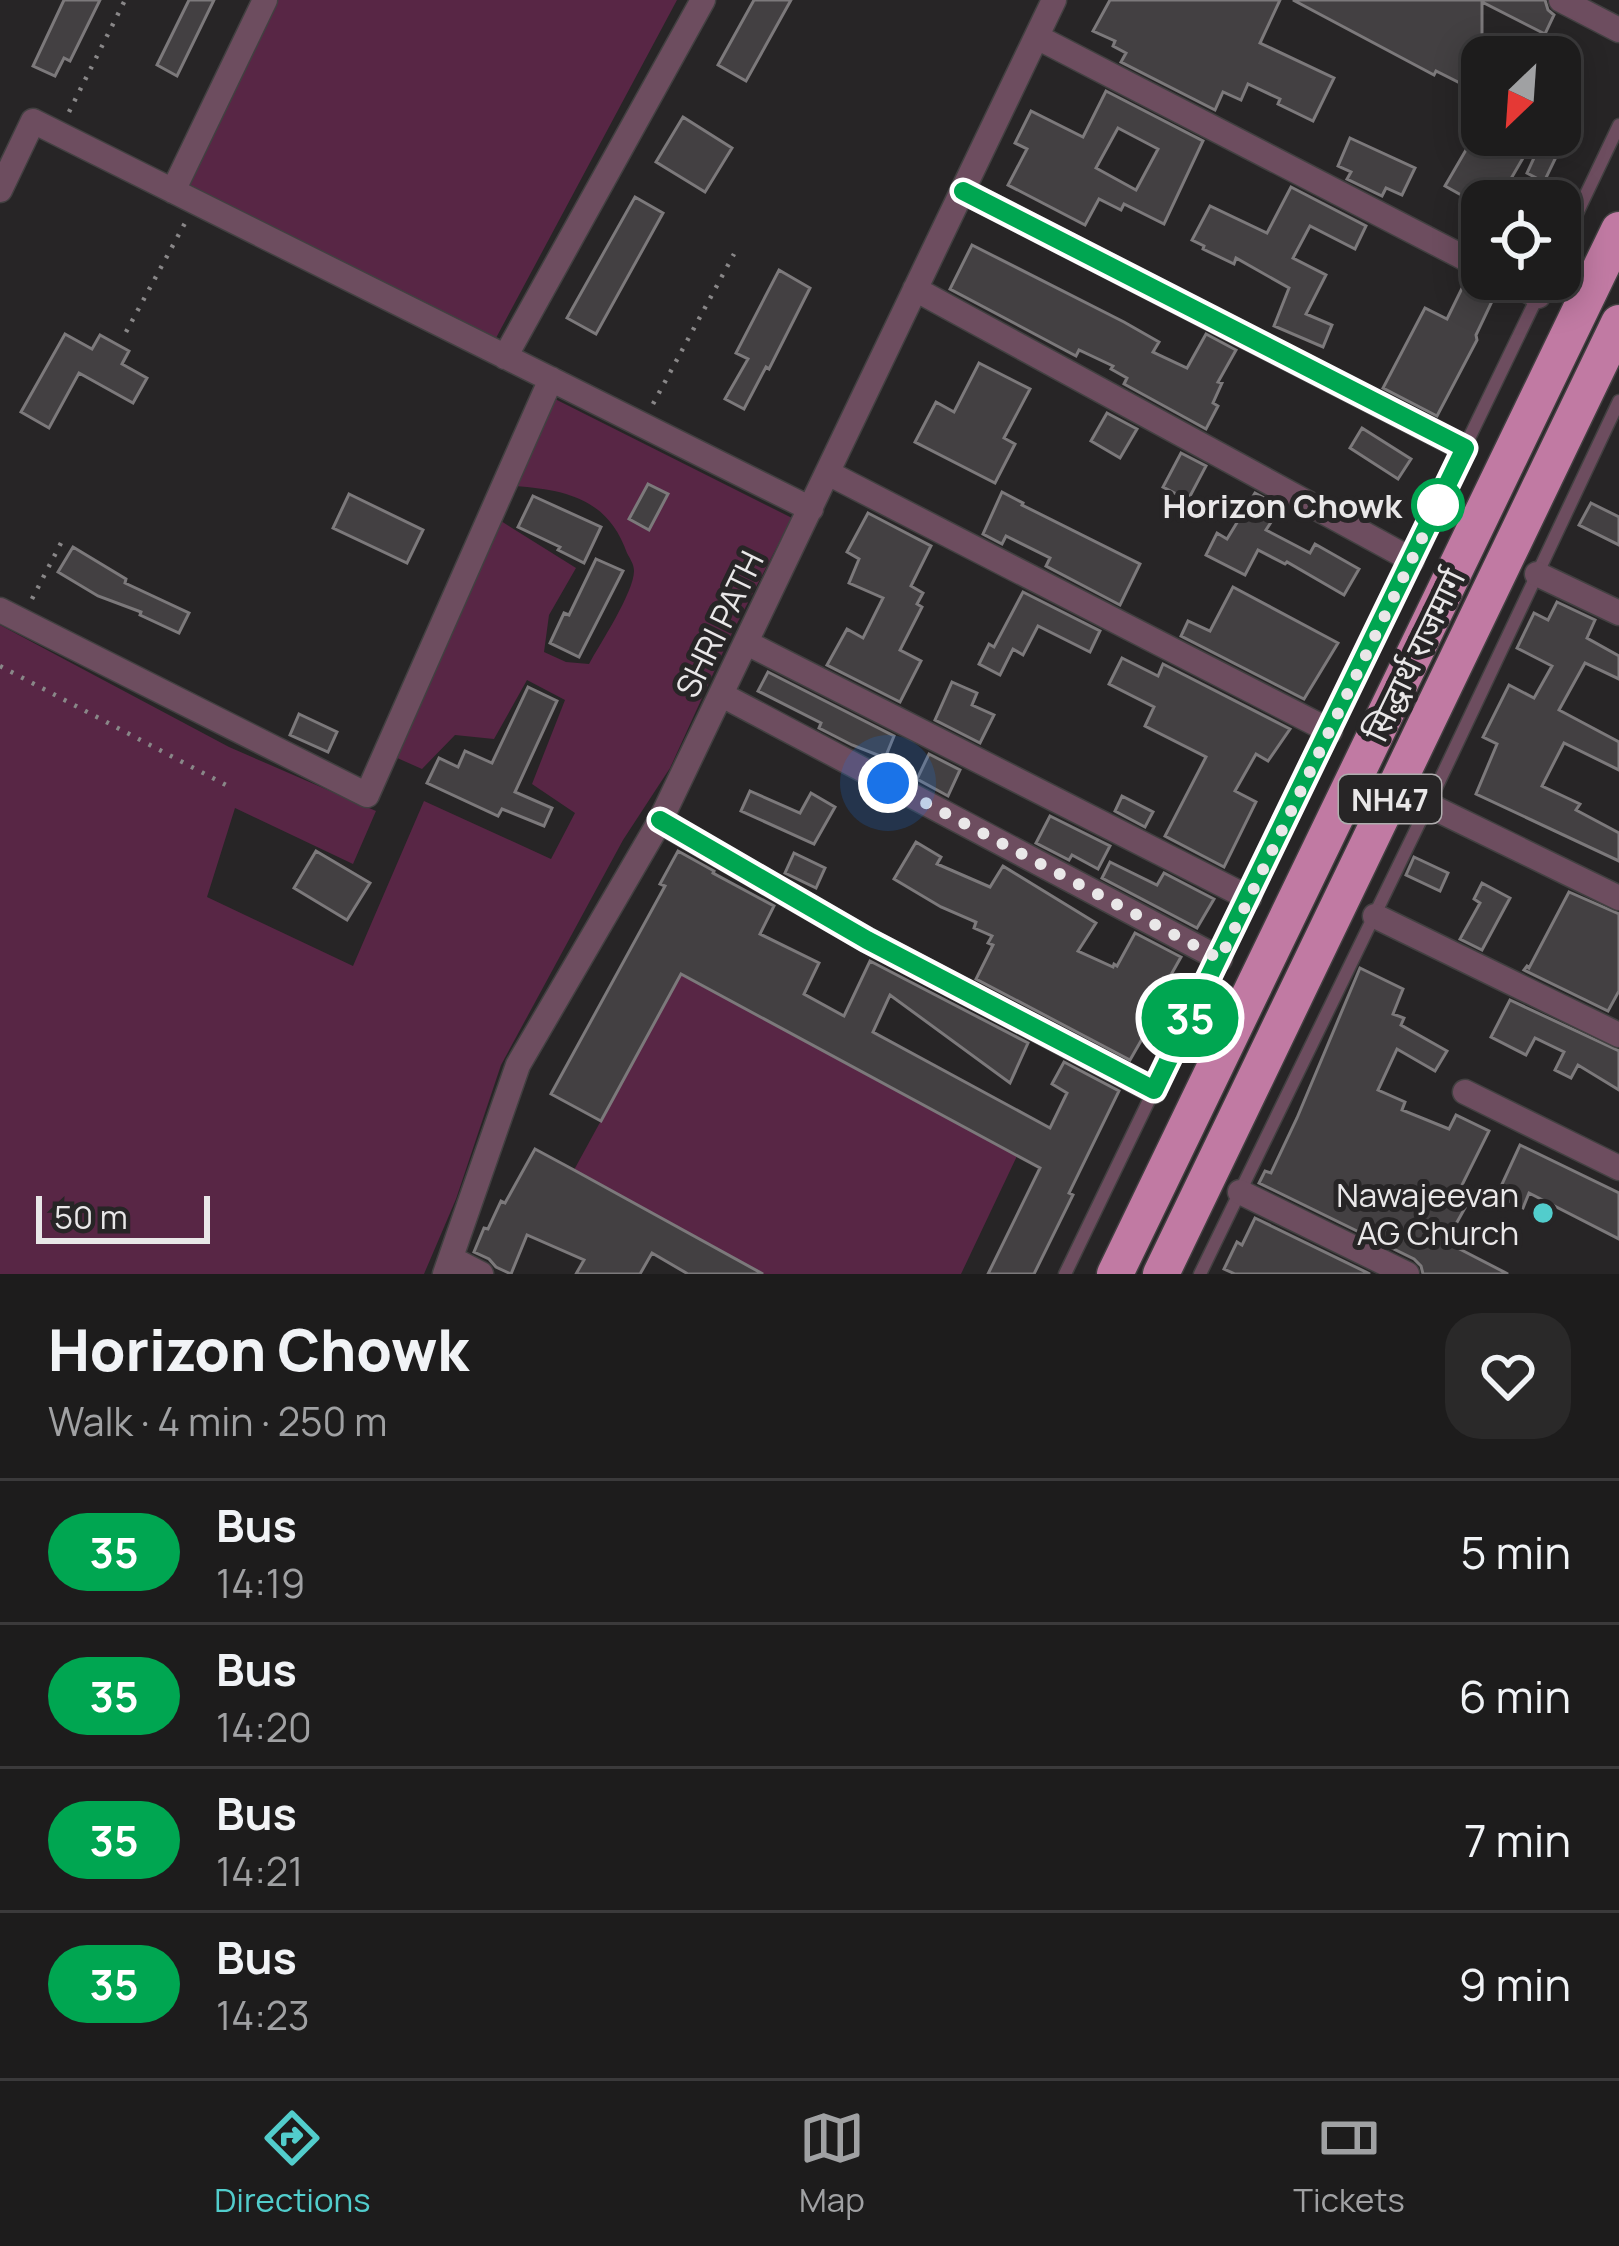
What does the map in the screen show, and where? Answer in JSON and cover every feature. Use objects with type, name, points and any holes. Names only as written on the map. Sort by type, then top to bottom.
[{"type":"highway","name":"सिद्धार्थ राजमार्ग","points":[[1114,1274],[1619,230]]},
{"type":"highway","name":"सिद्धार्थ राजमार्ग","points":[[1161,1274],[1619,323]]},
{"type":"street","points":[[173,190],[265,0]]},
{"type":"street","points":[[506,357],[703,0]]},
{"type":"street","name":"SHRI PATH","points":[[448,1267],[518,1065],[660,820],[1054,0]]},
{"type":"street","points":[[1561,0],[1619,30]]},
{"type":"street","points":[[1037,37],[1461,256]]},
{"type":"street","points":[[0,190],[34,121],[811,509]]},
{"type":"street","points":[[963,191],[1465,448]]},
{"type":"street","points":[[915,289],[1412,560]]},
{"type":"street","points":[[10,615],[367,795],[551,379]]},
{"type":"street","points":[[828,473],[1330,731]]},
{"type":"street","points":[[1537,574],[1619,613]]},
{"type":"street","points":[[747,643],[1249,898]]},
{"type":"street","points":[[722,695],[1220,959]]},
{"type":"street","points":[[1428,805],[1619,898]]},
{"type":"street","points":[[660,820],[867,940],[1154,1090]]},
{"type":"street","points":[[1375,916],[1619,1035]]},
{"type":"street","points":[[1465,1092],[1619,1168]]},
{"type":"street","points":[[1240,1192],[1407,1274]]},
{"type":"street","points":[[448,1267],[481,1274]]},
{"type":"lane","points":[[1581,205],[1619,125]]},
{"type":"lane","points":[[1065,1274],[1536,300]]},
{"type":"lane","points":[[1200,1274],[1619,401]]},
{"type":"path","points":[[58,133],[124,0]]},
{"type":"path","points":[[126,332],[196,202]]},
{"type":"path","points":[[642,424],[734,254]]},
{"type":"path","points":[[10,615],[62,543]]},
{"type":"path","points":[[0,666],[226,785]]},
{"type":"shaded area","points":[[277,0],[677,0],[496,338],[185,187]]},
{"type":"shaded area","points":[[553,398],[792,518],[670,768],[623,840],[501,1065],[456,1199],[424,1274],[0,1274],[0,625],[229,747],[376,811],[353,864],[235,808],[207,897],[353,966],[424,801],[551,859],[575,813],[532,784],[565,700],[527,680],[494,739],[455,735],[422,769],[395,757],[501,521],[576,568],[549,615],[544,652],[566,662],[589,664],[629,592],[633,564],[609,520],[568,495],[515,486]]},
{"type":"shaded area","points":[[681,974],[1017,1156],[961,1274],[763,1274],[574,1170]]},
{"type":"building","points":[[64,0],[100,0],[70,61],[64,58],[55,76],[33,66]]},
{"type":"building","points":[[189,0],[214,0],[177,76],[157,65]]},
{"type":"building","points":[[754,0],[791,0],[746,81],[718,65]]},
{"type":"building","points":[[1110,0],[1280,0],[1260,43],[1334,78],[1313,121],[1248,84],[1241,100],[1223,92],[1215,110],[1121,62],[1126,53],[1113,46],[1115,41],[1093,31]]},
{"type":"building","points":[[1293,0],[1545,0],[1554,15],[1545,34],[1482,2],[1482,36],[1461,36],[1461,84],[1436,71],[1434,75]]},
{"type":"building","points":[[1106,91],[1203,141],[1164,224],[1124,204],[1121,210],[1099,199],[1085,225],[1008,185],[1027,149],[1015,143],[1031,111],[1083,137]],"holes":[[[1118,128],[1158,149],[1136,190],[1096,168]]]},
{"type":"building","points":[[683,117],[732,148],[705,192],[656,162]]},
{"type":"building","points":[[1350,138],[1415,168],[1402,195],[1386,188],[1382,196],[1347,179],[1351,172],[1338,166]]},
{"type":"building","points":[[1462,156],[1523,158],[1510,180],[1461,180],[1461,195],[1445,186]]},
{"type":"building","points":[[1535,156],[1557,156],[1545,180],[1527,173]]},
{"type":"building","points":[[1291,187],[1366,226],[1355,249],[1310,226],[1293,258],[1326,275],[1306,314],[1332,325],[1323,347],[1274,326],[1289,288],[1192,240],[1210,206],[1267,233]]},
{"type":"building","points":[[635,197],[663,213],[596,334],[567,318]]},
{"type":"building","points":[[972,245],[1159,342],[1153,352],[1187,368],[1206,334],[1236,350],[1218,382],[1222,383],[1213,403],[1218,406],[1206,429],[1124,384],[1127,378],[1113,366],[1079,350],[1076,356],[950,289]]},
{"type":"building","points":[[779,270],[810,288],[744,409],[725,399],[748,359],[736,353]]},
{"type":"building","points":[[1461,290],[1461,300],[1493,300],[1437,416],[1383,388],[1425,308],[1447,319]]},
{"type":"building","points":[[65,334],[92,349],[100,335],[129,351],[122,364],[147,378],[133,403],[79,373],[49,428],[21,412]]},
{"type":"building","points":[[979,363],[1030,389],[1004,438],[1015,444],[995,483],[915,442],[936,402],[954,412]]},
{"type":"building","points":[[1107,413],[1137,429],[1120,458],[1091,441]]},
{"type":"building","points":[[1362,428],[1411,459],[1398,479],[1350,448]]},
{"type":"building","points":[[1181,453],[1206,466],[1188,500],[1163,487]]},
{"type":"building","points":[[648,484],[668,494],[649,530],[629,519]]},
{"type":"building","points":[[1002,492],[1140,564],[1120,605],[1046,566],[1050,558],[1006,536],[1002,544],[983,534]]},
{"type":"building","points":[[1255,493],[1281,507],[1266,530],[1310,553],[1315,544],[1359,569],[1344,595],[1258,550],[1245,575],[1206,555],[1217,533],[1227,539]]},
{"type":"building","points":[[349,494],[423,530],[407,563],[333,528]]},
{"type":"building","points":[[533,496],[601,527],[584,563],[518,527]]},
{"type":"building","points":[[1591,503],[1619,517],[1619,545],[1579,525]]},
{"type":"building","points":[[868,513],[931,546],[911,586],[923,593],[917,604],[922,607],[900,650],[921,661],[900,702],[827,665],[847,629],[863,638],[883,598],[849,583],[859,559],[847,552]]},
{"type":"building","points":[[73,547],[126,579],[125,583],[189,613],[179,633],[58,572]]},
{"type":"building","points":[[596,559],[623,571],[579,657],[550,643]]},
{"type":"building","points":[[1233,587],[1338,643],[1304,699],[1181,636],[1188,621],[1210,631]]},
{"type":"building","points":[[1023,592],[1100,631],[1090,652],[1038,626],[1023,655],[1013,649],[1000,675],[979,664],[989,644],[994,647]]},
{"type":"building","points":[[1557,602],[1595,620],[1587,638],[1619,656],[1619,679],[1585,663],[1559,710],[1619,742],[1619,770],[1564,743],[1542,786],[1580,804],[1576,810],[1619,833],[1619,861],[1476,794],[1497,744],[1483,737],[1509,685],[1534,698],[1552,666],[1517,648],[1534,613],[1548,620]]},
{"type":"building","points":[[1122,658],[1158,676],[1163,664],[1290,729],[1268,761],[1256,754],[1235,791],[1256,802],[1224,867],[1165,836],[1206,757],[1145,726],[1154,707],[1109,684]]},
{"type":"building","points":[[768,672],[894,736],[885,758],[819,728],[821,723],[758,691]]},
{"type":"building","points":[[952,682],[977,693],[972,705],[994,715],[980,743],[935,720]]},
{"type":"building","points":[[528,687],[557,701],[515,792],[552,808],[544,826],[502,809],[498,816],[427,783],[439,758],[458,767],[465,751],[492,763]]},
{"type":"building","points":[[299,714],[337,732],[328,752],[290,735]]},
{"type":"building","points":[[929,754],[960,770],[948,796],[917,779]]},
{"type":"building","points":[[750,791],[800,813],[811,793],[835,807],[814,844],[741,811]]},
{"type":"building","points":[[1122,796],[1153,812],[1145,827],[1115,811]]},
{"type":"building","points":[[1050,816],[1110,846],[1098,869],[1036,843]]},
{"type":"building","points":[[916,842],[941,857],[937,864],[990,887],[1003,866],[1096,923],[1078,951],[1113,967],[1135,933],[1181,957],[1163,989],[1169,992],[1130,1060],[976,979],[993,945],[988,943],[992,936],[974,928],[976,922],[894,879]]},
{"type":"building","points":[[316,851],[370,883],[347,920],[294,888]]},
{"type":"building","points":[[678,851],[774,906],[760,934],[819,963],[804,994],[844,1016],[870,961],[1028,1043],[1010,1083],[890,995],[873,1032],[1050,1128],[1067,1093],[1052,1084],[1064,1062],[1119,1091],[1034,1274],[988,1274],[1040,1168],[681,974],[601,1121],[551,1094],[665,886],[660,884]]},
{"type":"building","points":[[794,853],[825,868],[816,888],[785,873]]},
{"type":"building","points":[[1414,857],[1448,873],[1440,891],[1406,875]]},
{"type":"building","points":[[1110,862],[1157,885],[1164,873],[1214,899],[1197,928],[1102,878]]},
{"type":"building","points":[[1482,883],[1510,898],[1482,950],[1460,939],[1480,903],[1474,899]]},
{"type":"building","points":[[1569,892],[1619,914],[1619,991],[1608,1011],[1524,970]]},
{"type":"building","points":[[1360,968],[1403,989],[1393,1014],[1404,1018],[1401,1025],[1447,1051],[1435,1071],[1397,1049],[1378,1090],[1405,1102],[1402,1110],[1449,1129],[1456,1115],[1489,1131],[1458,1193],[1470,1199],[1446,1242],[1508,1274],[1423,1274],[1414,1259],[1259,1183],[1265,1171],[1271,1173],[1297,1118]]},
{"type":"building","points":[[1510,1000],[1619,1051],[1619,1090],[1578,1065],[1571,1078],[1555,1070],[1564,1052],[1535,1038],[1526,1055],[1491,1037]]},
{"type":"building","points":[[1520,1145],[1619,1193],[1619,1239],[1529,1193],[1523,1208],[1497,1195]]},
{"type":"building","points":[[535,1149],[763,1274],[688,1274],[652,1253],[640,1274],[576,1274],[584,1260],[527,1235],[511,1274],[496,1267],[474,1252],[484,1228],[488,1229],[501,1201],[505,1203]]},
{"type":"building","points":[[1255,1218],[1370,1274],[1235,1274],[1224,1269]]},
{"type":"bus line","name":"35","points":[[660,820],[867,940],[1154,1090],[1330,731],[1465,448],[963,191]]},
{"type":"place","name":"Horizon Chowk","points":[[1438,505]]},
{"type":"place","name":"Nawajeevan AG Church","points":[[1543,1213]]},
{"type":"route","points":[[888,783],[1220,959],[1438,505]]}]
